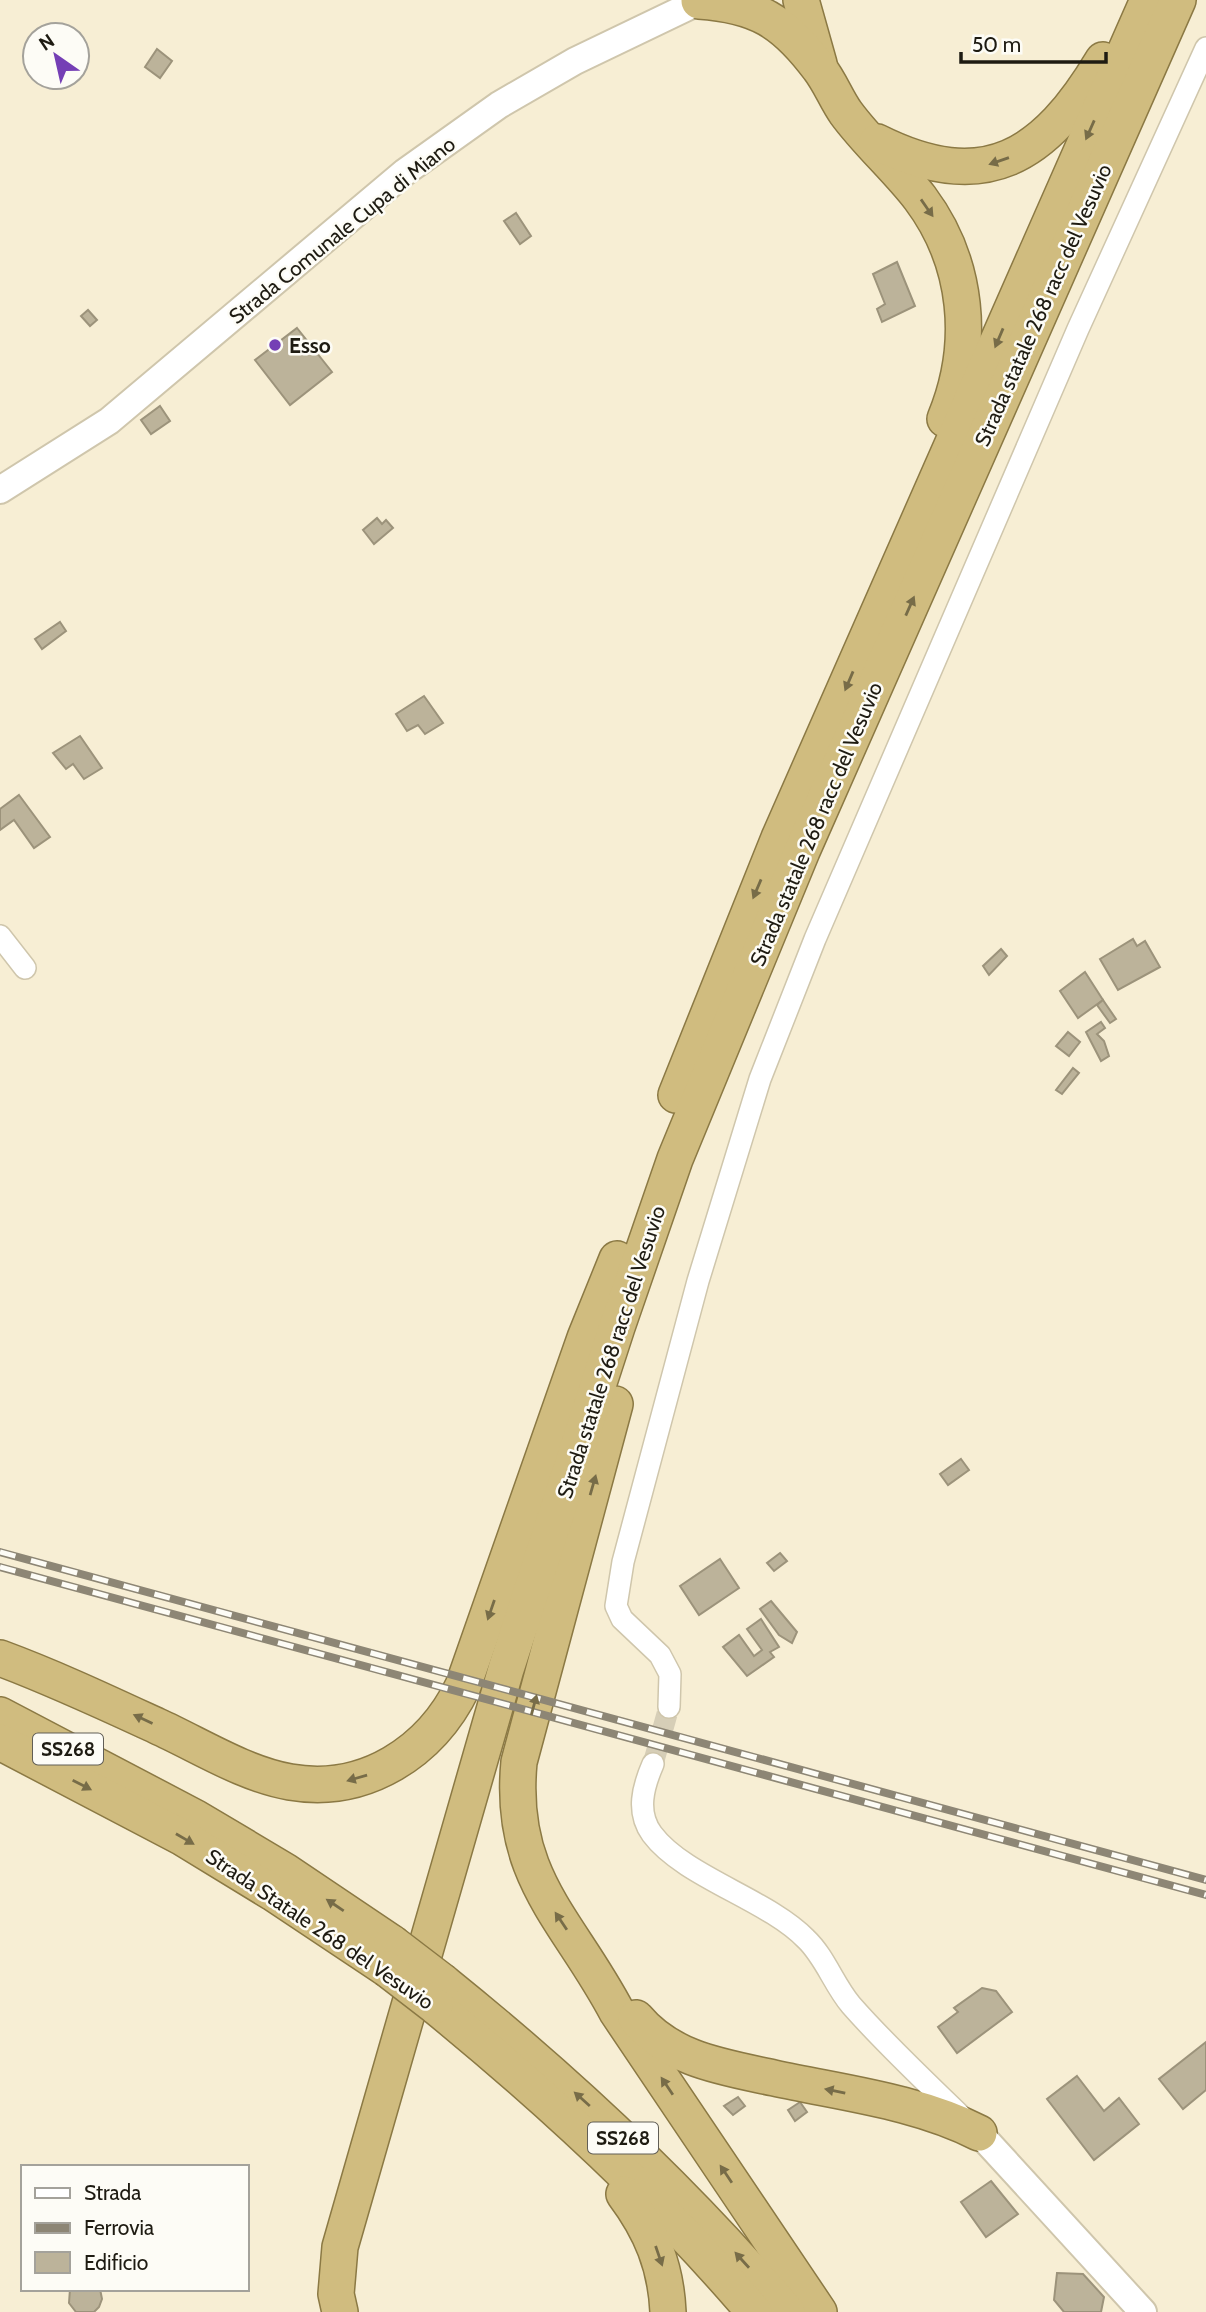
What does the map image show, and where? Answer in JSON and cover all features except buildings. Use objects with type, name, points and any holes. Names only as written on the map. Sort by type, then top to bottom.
[{"type":"highway","points":[[772,0],[801,11]]},
{"type":"highway","points":[[866,137],[918,162],[947,167],[981,167],[1008,159],[1033,144],[1058,122],[1084,91],[1132,0]]},
{"type":"highway","name":"Strada statale 268 racc del Vesuvio","points":[[506,1668],[527,1569],[622,1247],[688,1062],[738,934],[1148,0]]},
{"type":"highway","name":"Strada statale 268 racc del Vesuvio","points":[[340,2312],[336,2294],[340,2247],[506,1668],[662,1198],[702,1087],[729,1029],[802,851],[1178,0]]},
{"type":"highway","points":[[700,1],[801,11]]},
{"type":"highway","points":[[801,11],[820,68],[846,113],[918,196],[943,230],[957,269],[964,311],[961,361],[948,411],[890,560],[866,640]]},
{"type":"highway","points":[[729,1029],[652,1271],[519,1762],[518,1818],[534,1876],[617,2012],[819,2312]]},
{"type":"highway","points":[[0,1658],[88,1694],[254,1771],[289,1782],[323,1785],[354,1780],[410,1754],[445,1719],[463,1686],[585,1338],[622,1247]]},
{"type":"highway","name":"Strada Statale 268 del Vesuvio","points":[[0,1715],[136,1784],[285,1871],[389,1956],[582,2099],[653,2166],[787,2312]]},
{"type":"highway","name":"Strada Statale 268 del Vesuvio","points":[[0,1742],[183,1838],[273,1893],[389,1956]]},
{"type":"highway","points":[[598,1977],[648,2032],[672,2050],[707,2064],[901,2105],[954,2120],[979,2133]]},
{"type":"highway","points":[[439,1994],[499,2074],[622,2192],[655,2245],[667,2288],[668,2312]]},
{"type":"highway","name":"Strada Statale 268 del Vesuvio","points":[[439,1994],[498,2058],[616,2165],[689,2238],[754,2312]]},
{"type":"highway","points":[[901,2105],[922,2103],[930,2096],[931,2087]]},
{"type":"highway","points":[[315,2312],[340,2247]]},
{"type":"street","name":"Strada Comunale Cupa di Miano","points":[[0,490],[109,421],[405,172],[499,105],[575,61],[700,1]]},
{"type":"street","points":[[669,1707],[670,1674],[660,1655],[622,1619],[616,1606],[623,1562],[695,1295],[760,1079],[820,926],[1068,355],[1206,48]]},
{"type":"street","points":[[0,936],[25,968]]},
{"type":"street","points":[[653,1764],[645,1781],[641,1808],[650,1832],[666,1850],[783,1921],[807,1939],[849,2003],[979,2133],[1143,2312]]},
{"type":"tunnel","points":[[653,1764],[669,1707]]},
{"type":"railway","points":[[0,1552],[1206,1880]]},
{"type":"railway","points":[[0,1567],[1206,1895]]},
{"type":"place","name":"Esso","points":[[275,345]]}]
